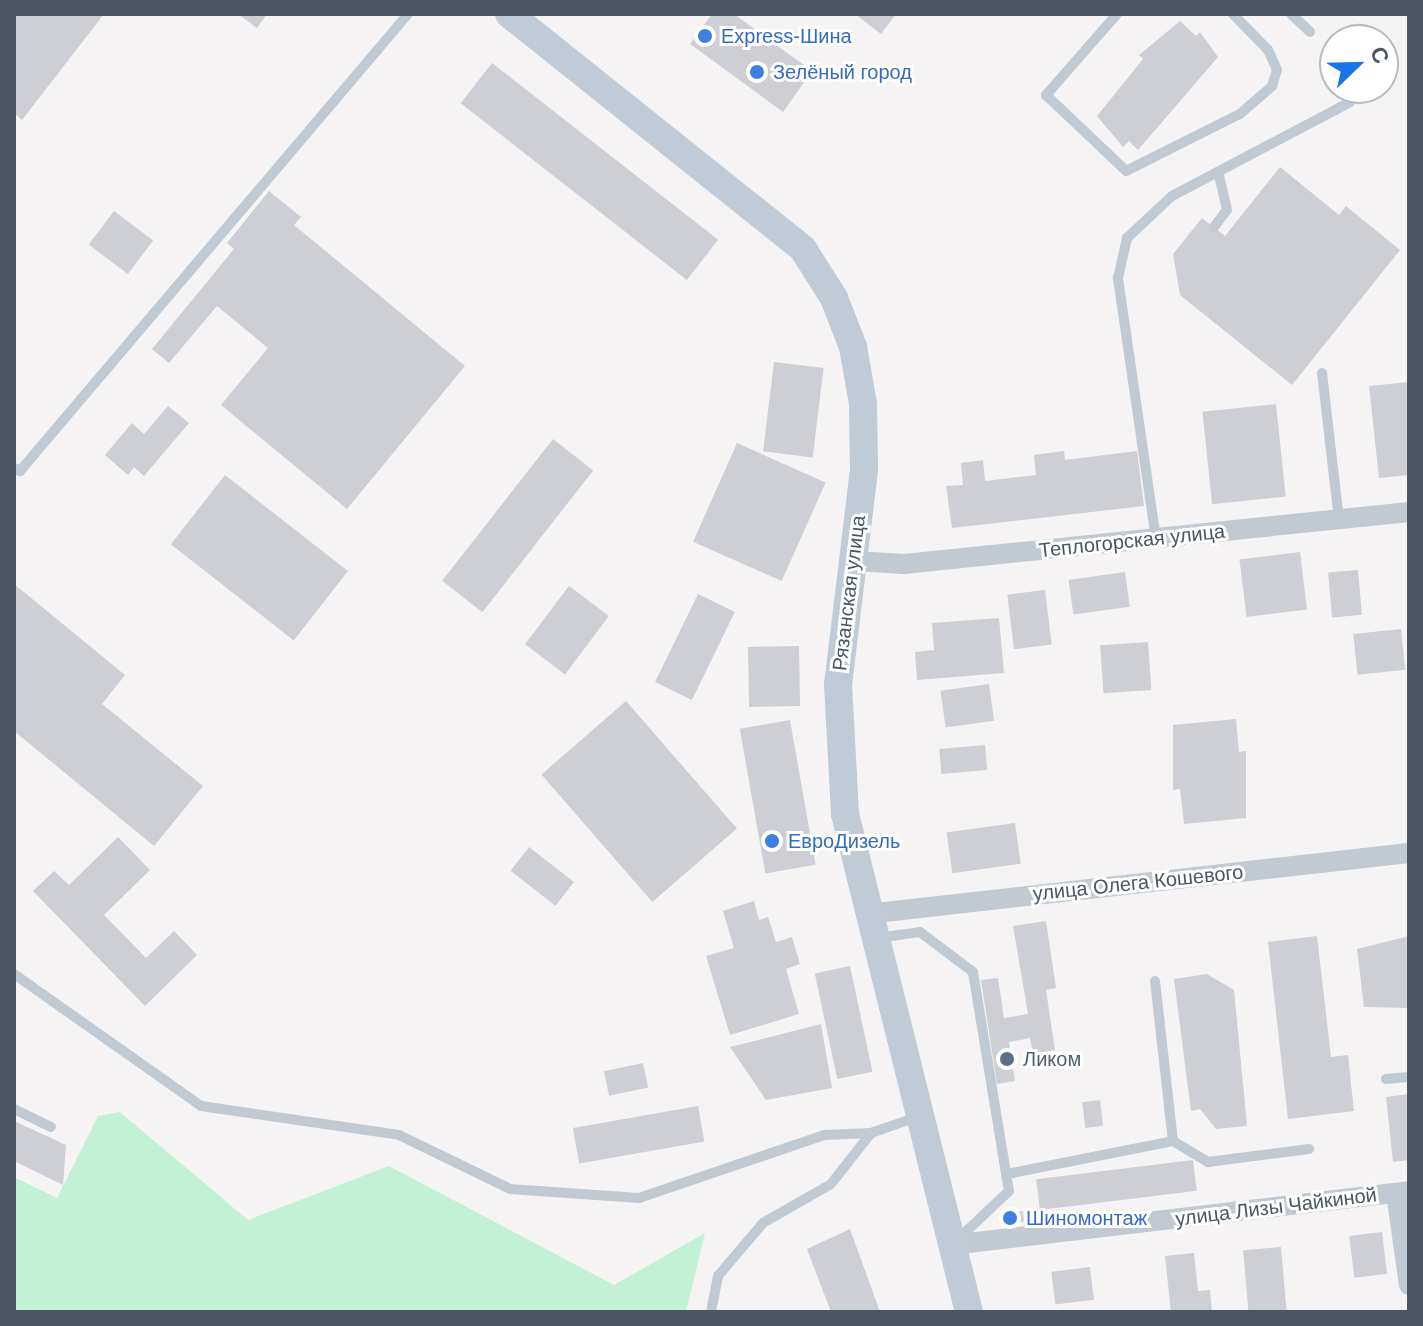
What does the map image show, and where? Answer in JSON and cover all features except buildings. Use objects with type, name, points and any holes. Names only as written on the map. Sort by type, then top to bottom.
[{"type":"main road","name":"Рязанская улица","points":[[509,14],[803,249],[834,298],[853,347],[863,404],[855,561],[838,684],[838,748],[845,814],[870,927],[969,1312]]},
{"type":"street","name":"Теплогорская улица","points":[[855,561],[904,564],[1409,512]]},
{"type":"street","name":"улица Олега Кошевого","points":[[870,927],[1409,853]]},
{"type":"street","name":"улица Лизы Чайкиной","points":[[951,1245],[1403,1192]]},
{"type":"street","points":[[1403,1192],[1409,1285]]},
{"type":"lane","points":[[14,468],[20,471],[408,14]]},
{"type":"lane","points":[[1117,14],[1046,95],[1126,171],[1240,114],[1272,86],[1277,70],[1268,50],[1233,14]]},
{"type":"lane","points":[[1291,14],[1310,32]]},
{"type":"lane","points":[[1156,539],[1118,278],[1121,254],[1151,211],[1346,104]]},
{"type":"lane","points":[[1214,227],[1227,210],[1219,174]]},
{"type":"lane","points":[[1322,373],[1339,520]]},
{"type":"lane","points":[[870,927],[920,932],[973,972],[1009,1191],[951,1245]]},
{"type":"lane","points":[[14,974],[201,1106],[399,1135],[510,1189],[639,1198],[824,1135],[871,1133],[919,1116]]},
{"type":"lane","points":[[1155,981],[1173,1141]]},
{"type":"lane","points":[[1386,1079],[1409,1077]]},
{"type":"lane","points":[[14,1109],[51,1127]]},
{"type":"lane","points":[[711,1312],[718,1276],[763,1223],[831,1184],[871,1133]]},
{"type":"lane","points":[[1007,1174],[1173,1141],[1208,1162],[1309,1149]]},
{"type":"green space","points":[[120,1112],[248,1220],[389,1166],[614,1285],[705,1233],[686,1312],[14,1312],[14,1177],[57,1198],[98,1116]]},
{"type":"place","name":"Express-Шина","points":[[705,36]]},
{"type":"place","name":"Зелёный город","points":[[757,72]]},
{"type":"place","name":"ЕвроДизель","points":[[772,841]]},
{"type":"place","name":"Ликом","points":[[1007,1059]]},
{"type":"place","name":"Шиномонтаж","points":[[1010,1218]]}]
